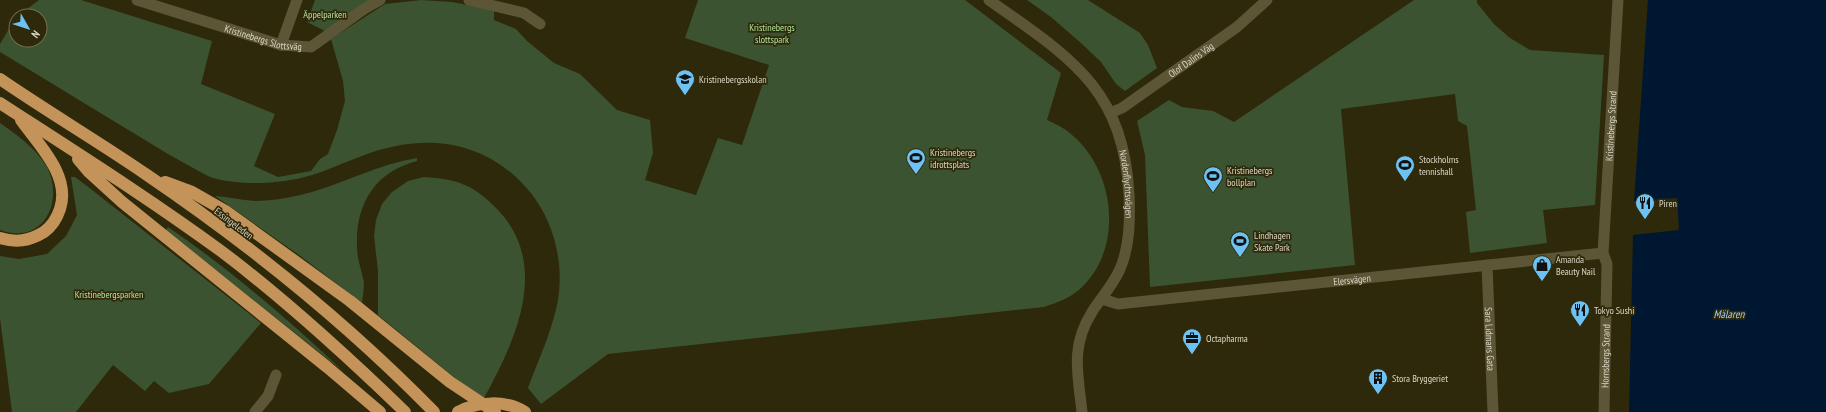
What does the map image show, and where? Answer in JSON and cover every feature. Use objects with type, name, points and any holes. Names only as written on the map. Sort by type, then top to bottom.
[{"type":"highway","name":"Essingeleden","points":[[2,80],[147,174],[223,229],[301,289],[375,355],[430,408]]},
{"type":"highway","points":[[0,103],[68,147],[221,252],[288,305],[369,377],[405,412]]},
{"type":"highway","points":[[6,240],[28,239],[46,230],[58,214],[62,202],[63,189],[60,177],[51,161],[15,113]]},
{"type":"highway","points":[[68,147],[89,172],[122,202],[332,371],[380,412]]},
{"type":"highway","points":[[147,174],[192,192],[227,212],[350,301],[450,382],[495,412]]},
{"type":"highway","points":[[458,412],[474,405],[495,404],[510,405],[525,412]]},
{"type":"street","name":"Kristinebergs Slottsväg","points":[[137,0],[281,45],[311,47],[364,9],[380,0]]},
{"type":"street","points":[[281,45],[297,0]]},
{"type":"street","points":[[469,0],[524,13],[540,24]]},
{"type":"street","name":"Nordenflychtsvägen","points":[[989,0],[1069,58],[1091,83],[1110,113],[1119,132],[1124,152],[1128,171],[1130,212],[1128,242],[1120,269],[1085,325],[1078,343],[1076,356],[1082,412]]},
{"type":"street","name":"Kristinebergs Strand","points":[[1603,253],[1618,0]]},
{"type":"street","name":"Olof Dalins Väg","points":[[1110,113],[1122,108],[1231,32],[1265,1]]},
{"type":"street","name":"Elersvägen","points":[[1102,299],[1118,304],[1603,253]]},
{"type":"street","name":"Hornsbergs Strand","points":[[1603,253],[1607,264],[1604,412]]},
{"type":"street","name":"Sara Lidmans Gata","points":[[1487,265],[1493,412]]},
{"type":"street","points":[[255,412],[268,396],[276,375]]},
{"type":"green space","name":"Kristinebergs slottspark","points":[[39,0],[81,0],[212,41],[201,84],[275,114],[254,166],[278,177],[311,171],[320,159],[328,154],[337,130],[345,101],[343,81],[331,39],[385,4],[421,0],[452,2],[494,10],[494,20],[516,29],[527,41],[554,63],[580,74],[617,110],[650,120],[653,153],[645,180],[696,195],[718,138],[742,145],[769,65],[685,38],[698,0],[965,0],[1061,73],[1047,120],[1060,126],[1071,134],[1086,149],[1097,167],[1105,186],[1109,207],[1109,228],[1105,249],[1097,268],[1080,289],[1066,299],[1044,307],[608,354],[541,404],[528,388],[548,336],[557,305],[560,275],[559,260],[552,231],[546,217],[530,192],[515,176],[498,163],[462,147],[442,143],[422,143],[401,145],[379,150],[301,178],[276,182],[249,183],[224,181],[213,178],[167,153],[0,52],[0,44],[8,30],[8,48],[48,48],[48,8],[28,8]]},
{"type":"green space","name":"Äppelparken","points":[[315,0],[371,0],[325,31],[307,22]]},
{"type":"green space","points":[[1027,0],[1088,0],[1140,33],[1148,45],[1157,68],[1125,91],[1116,84],[1101,62],[1082,44],[1051,17]]},
{"type":"green space","points":[[1414,0],[1477,0],[1477,3],[1494,24],[1510,38],[1530,50],[1604,55],[1595,205],[1543,210],[1547,243],[1470,253],[1466,212],[1476,210],[1467,126],[1458,121],[1455,94],[1341,109],[1355,265],[1150,287],[1145,155],[1137,121],[1169,100],[1182,107],[1213,111],[1234,122]]},
{"type":"green space","points":[[0,123],[26,142],[43,160],[52,181],[53,194],[51,207],[46,218],[38,227],[28,232],[15,233],[0,230]]},
{"type":"green space","points":[[417,158],[417,161],[401,167],[387,175],[376,185],[362,210],[358,225],[357,241],[358,258],[364,282],[362,303],[299,255],[215,196],[255,201],[291,197],[325,188],[390,164]]},
{"type":"green space","name":"Kristinebergsparken","points":[[71,177],[75,177],[87,186],[261,323],[209,384],[169,393],[154,381],[145,391],[113,365],[76,412],[12,412],[0,318],[0,256],[19,259],[47,254],[66,236],[77,215]]},
{"type":"green space","points":[[424,177],[447,179],[465,185],[489,201],[498,210],[514,232],[523,255],[525,279],[522,304],[516,329],[507,353],[484,398],[466,387],[378,315],[378,271],[374,236],[376,220],[382,204],[392,192],[408,181]]},
{"type":"green space","points":[[168,227],[214,260],[259,296],[344,372],[166,230]]},
{"type":"water","name":"Mälaren","points":[[1648,0],[1826,0],[1826,412],[1629,412],[1633,235],[1679,230],[1677,198],[1634,201]]},
{"type":"place","name":"Kristinebergsskolan","points":[[685,96]]},
{"type":"place","name":"Kristinebergs idrottsplats","points":[[916,175]]},
{"type":"place","name":"Stockholms tennishall","points":[[1405,182]]},
{"type":"place","name":"Kristinebergs bollplan","points":[[1213,193]]},
{"type":"place","name":"Piren","points":[[1645,220]]},
{"type":"place","name":"Lindhagen Skate Park","points":[[1240,258]]},
{"type":"place","name":"Amanda Beauty Nail","points":[[1542,282]]},
{"type":"place","name":"Tokyo Sushi","points":[[1580,327]]},
{"type":"place","name":"Octapharma","points":[[1192,355]]},
{"type":"place","name":"Stora Bryggeriet","points":[[1378,395]]}]
